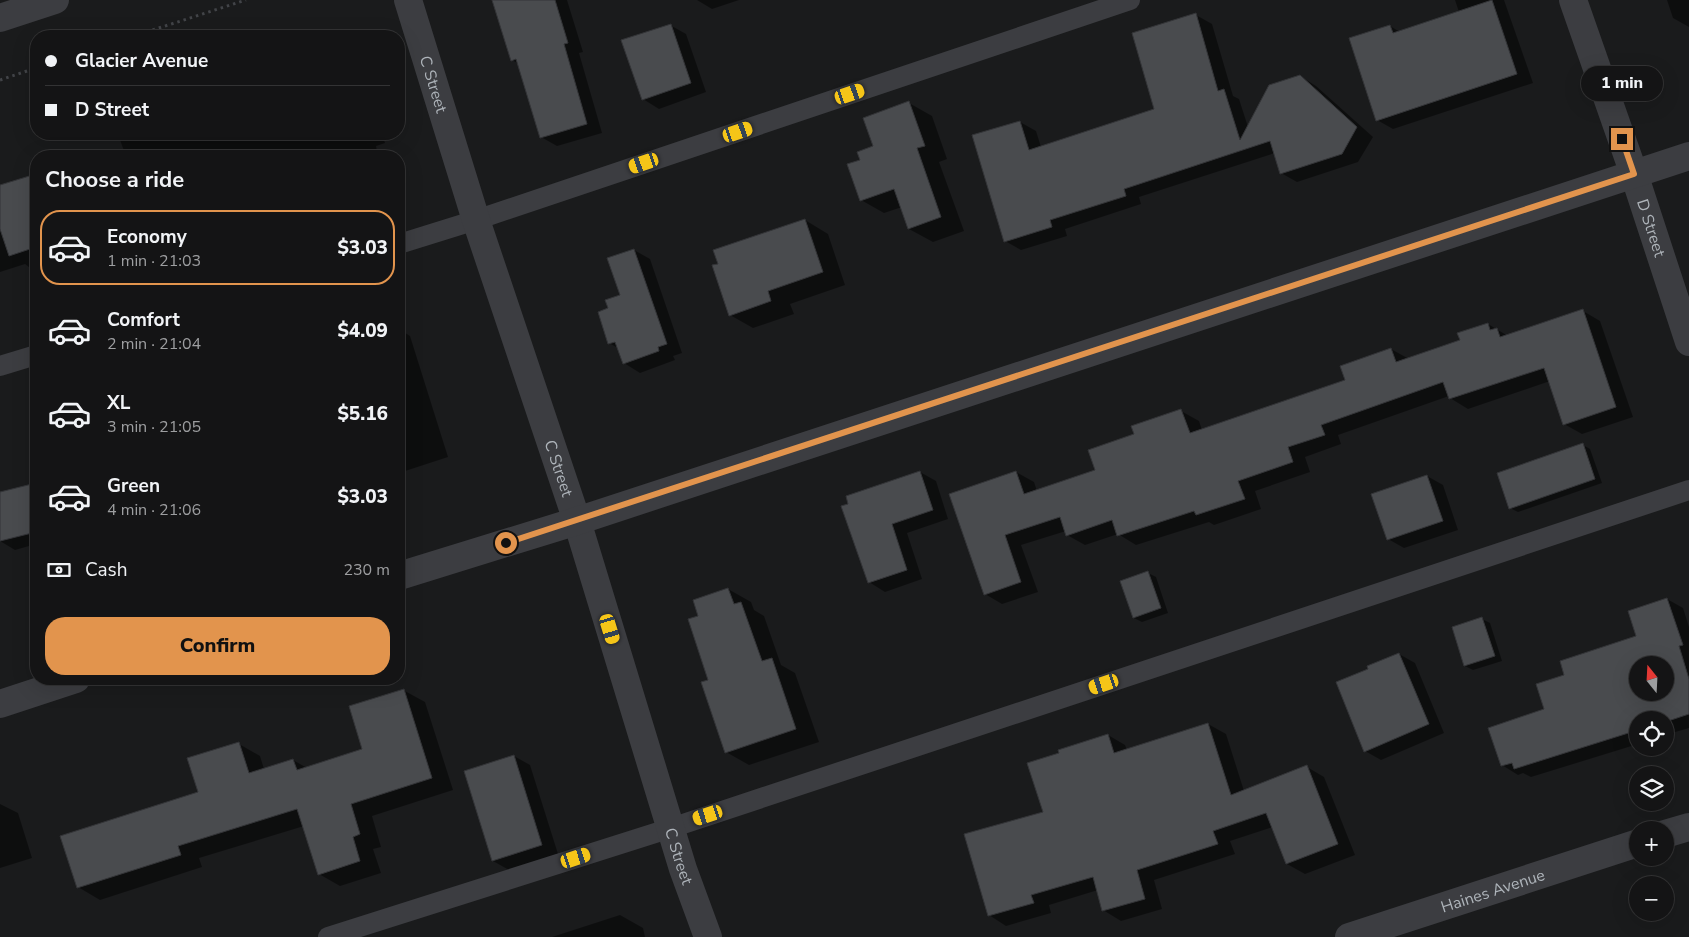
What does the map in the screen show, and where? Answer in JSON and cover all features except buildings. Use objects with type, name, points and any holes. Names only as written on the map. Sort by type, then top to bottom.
[{"type":"street","points":[[0,18],[56,0]]},
{"type":"street","name":"C Street","points":[[408,0],[476,220],[577,521],[683,869],[708,937]]},
{"type":"street","name":"D Street","points":[[1573,0],[1634,174],[1689,342]]},
{"type":"street","points":[[405,574],[577,521],[1689,156]]},
{"type":"street","points":[[0,704],[58,685]]},
{"type":"street","points":[[1674,831],[1689,826]]},
{"type":"street","name":"Haines Avenue","points":[[1349,937],[1629,846]]},
{"type":"lane","points":[[405,242],[476,220],[1130,0]]},
{"type":"lane","points":[[0,366],[30,357]]},
{"type":"lane","points":[[328,937],[671,828],[1689,490]]},
{"type":"path","points":[[153,30],[246,0]]},
{"type":"path","points":[[0,80],[30,70]]},
{"type":"route","points":[[506,543],[652,497],[1634,174],[1622,139]]}]
